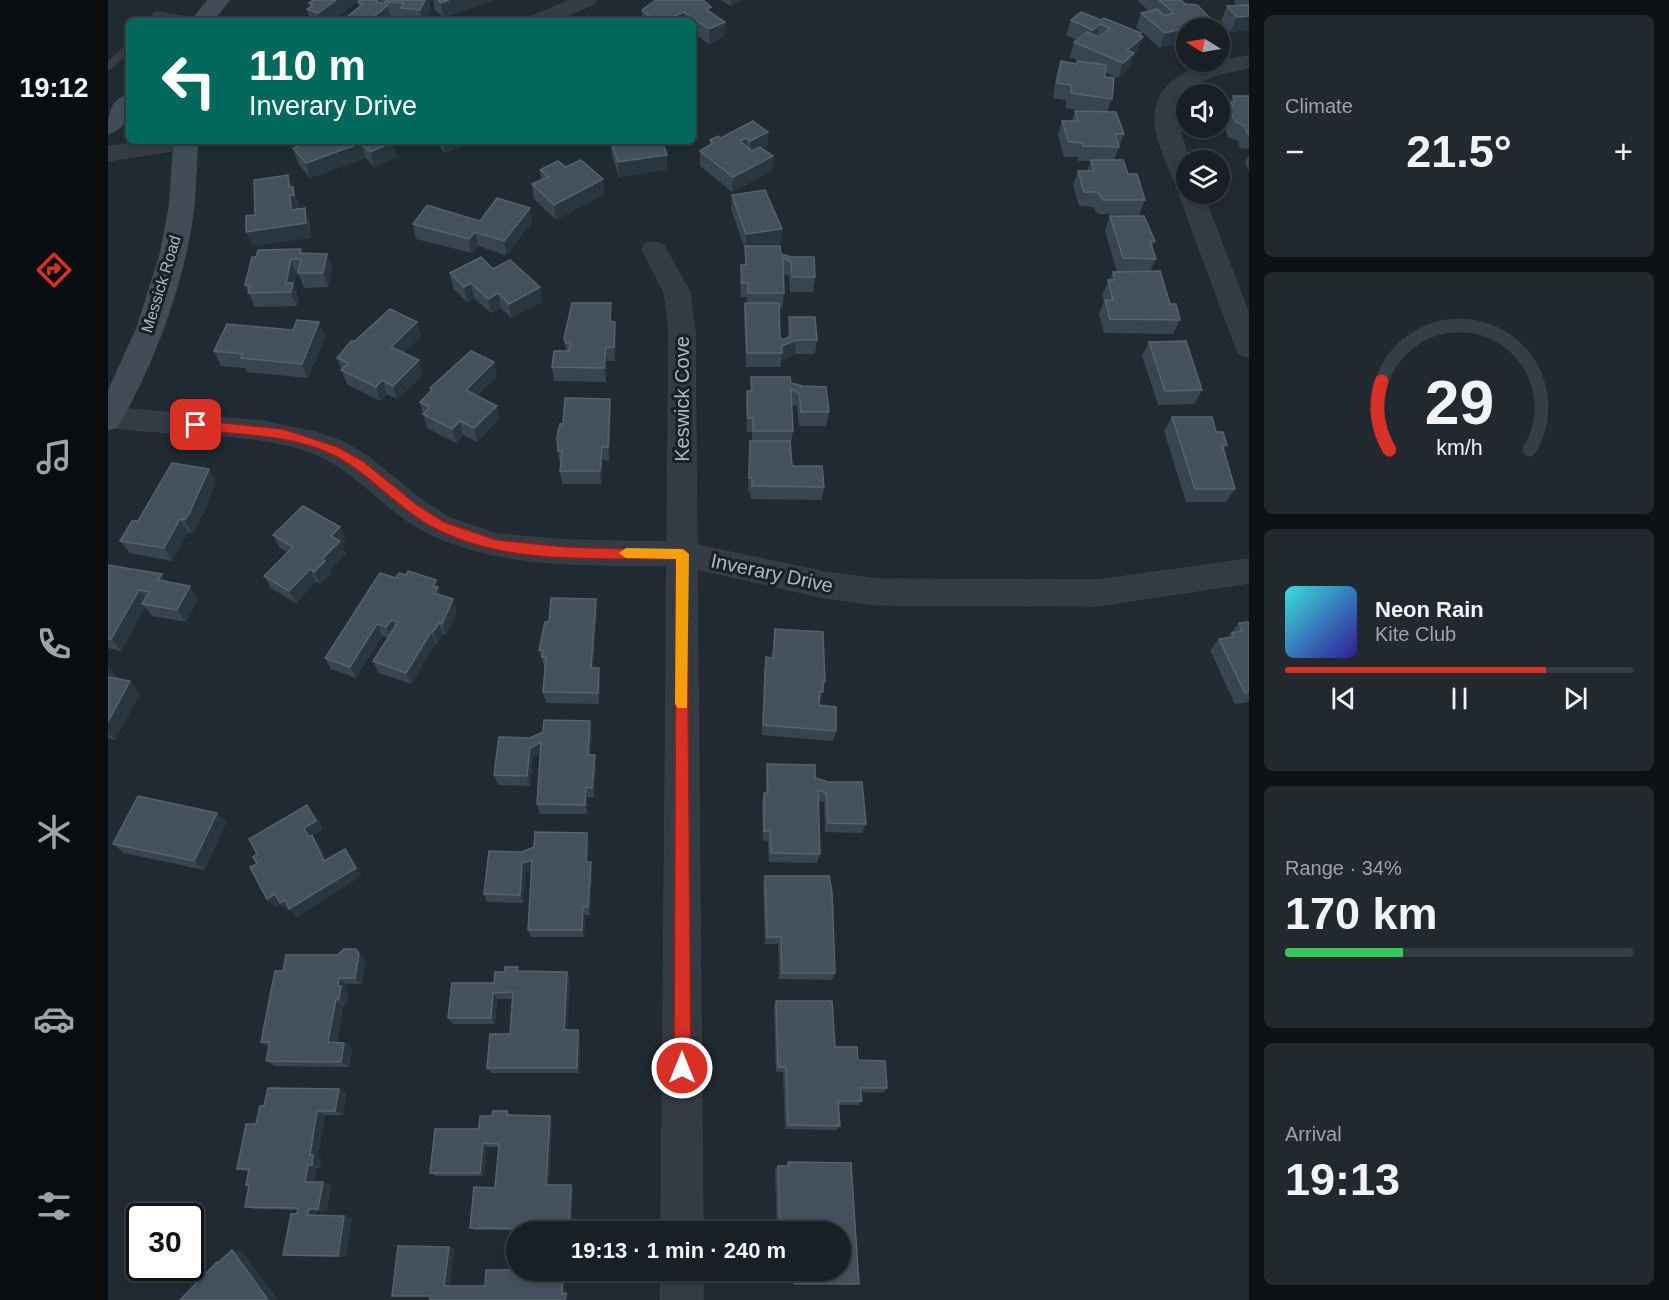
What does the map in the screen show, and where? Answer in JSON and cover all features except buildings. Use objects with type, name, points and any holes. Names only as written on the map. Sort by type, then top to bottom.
[{"type":"street","points":[[204,18],[219,0]]},
{"type":"street","points":[[545,18],[587,0]]},
{"type":"street","points":[[1176,150],[1166,120],[1168,102],[1172,94],[1179,86],[1199,75],[1216,68],[1249,62]]},
{"type":"street","points":[[108,127],[126,105]]},
{"type":"street","points":[[108,153],[168,144]]},
{"type":"street","name":"Messick Road","points":[[109,418],[145,338],[172,260],[188,144]]},
{"type":"street","points":[[1195,204],[1249,348]]},
{"type":"street","name":"Keswick Cove","points":[[654,250],[677,292],[681,310],[682,1221]]},
{"type":"street","name":"Inverary Drive","points":[[109,418],[262,431],[304,439],[334,450],[359,465],[413,509],[440,526],[497,546],[567,552],[683,554],[834,587],[905,593],[1097,593],[1249,571]]},
{"type":"street","points":[[682,1281],[682,1300]]},
{"type":"lane","points":[[156,15],[175,18]]},
{"type":"lane","points":[[108,69],[126,48]]},
{"type":"slow traffic","points":[[626,553],[683,554],[682,704]]},
{"type":"route","points":[[196,425],[283,434],[334,450],[359,465],[413,509],[440,526],[497,546],[567,552],[683,554],[682,1068]]}]
